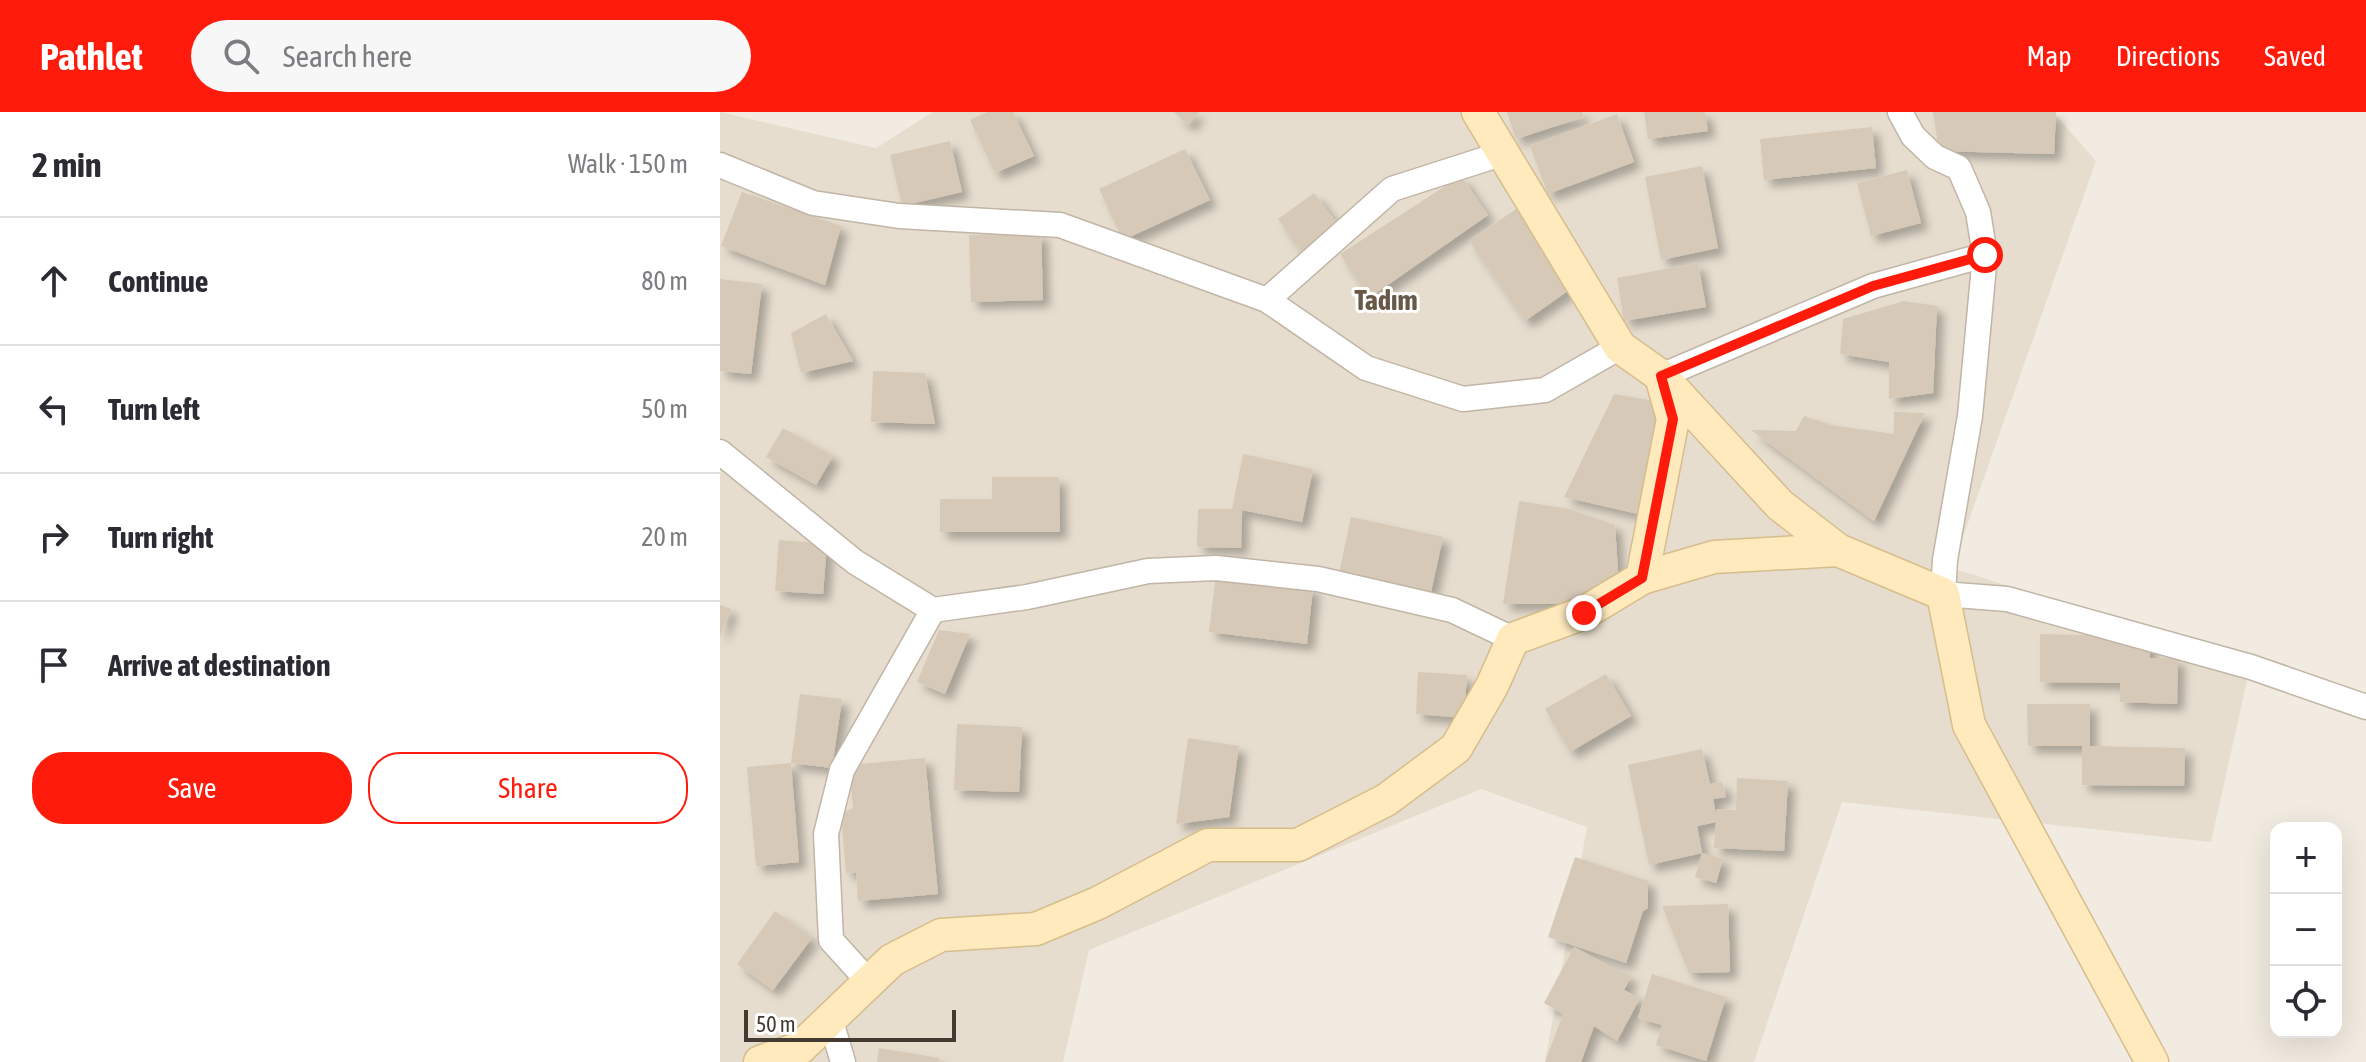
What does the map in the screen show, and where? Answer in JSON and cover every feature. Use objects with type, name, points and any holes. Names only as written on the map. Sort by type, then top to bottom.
[{"type":"street","points":[[1478,112],[1620,347],[1661,376],[1780,505],[1838,550],[1943,594],[2007,599],[2251,667],[2366,707]]},
{"type":"street","points":[[1900,112],[1913,136],[1935,157],[1959,168],[1978,212],[1985,255],[1970,416],[1945,560],[1943,594],[1969,725],[2152,1062]]},
{"type":"street","points":[[1267,300],[1392,189],[1501,154]]},
{"type":"street","points":[[720,165],[813,203],[899,216],[1060,225],[1267,300],[1366,368],[1463,399],[1545,390],[1620,347]]},
{"type":"street","points":[[1661,376],[1873,286],[1985,255]]},
{"type":"street","points":[[1642,578],[1673,419],[1661,376]]},
{"type":"street","points":[[720,452],[855,562],[933,610],[1027,597],[1148,571],[1216,568],[1318,579],[1452,610],[1513,639],[1584,613],[1642,578],[1714,557],[1838,550]]},
{"type":"street","points":[[869,982],[831,940],[826,834],[842,770],[933,610]]},
{"type":"street","points":[[760,1062],[800,1048],[892,960],[941,935],[1036,929],[1098,903],[1208,845],[1298,845],[1386,800],[1456,748],[1492,686],[1513,639]]},
{"type":"street","points":[[830,1018],[843,1062]]},
{"type":"shaded area","points":[[720,112],[876,148],[933,112],[2053,112],[2096,161],[1952,568],[2251,663],[2211,842],[1842,802],[1754,1062],[1545,1062],[1587,827],[1481,789],[1089,950],[1063,1062],[720,1062]]},
{"type":"building","points":[[987,112],[1013,112],[1034,156],[995,173],[970,120]]},
{"type":"building","points":[[1174,112],[1199,112],[1188,125]]},
{"type":"building","points":[[1507,112],[1582,112],[1584,117],[1516,139]]},
{"type":"building","points":[[1644,112],[1705,112],[1708,131],[1648,139]]},
{"type":"building","points":[[1933,112],[2056,112],[2054,154],[1939,151]]},
{"type":"building","points":[[1617,114],[1634,162],[1548,194],[1530,146]]},
{"type":"building","points":[[1872,127],[1876,168],[1764,180],[1760,139]]},
{"type":"building","points":[[950,141],[962,192],[902,206],[890,155]]},
{"type":"building","points":[[1185,149],[1210,200],[1123,240],[1099,189]]},
{"type":"building","points":[[1702,166],[1718,248],[1661,260],[1645,177]]},
{"type":"building","points":[[1907,170],[1921,223],[1871,236],[1857,183]]},
{"type":"building","points":[[1461,176],[1488,215],[1369,298],[1340,254]]},
{"type":"building","points":[[742,192],[841,226],[825,285],[721,246]]},
{"type":"building","points":[[1314,193],[1339,226],[1302,253],[1278,219]]},
{"type":"building","points":[[1516,209],[1572,288],[1525,321],[1469,241]]},
{"type":"building","points":[[1041,233],[1043,300],[971,302],[969,235]]},
{"type":"building","points":[[1698,263],[1706,307],[1624,321],[1617,278]]},
{"type":"building","points":[[720,279],[762,284],[751,374],[720,371]]},
{"type":"building","points":[[1904,301],[1937,306],[1933,393],[1889,399],[1889,362],[1840,354],[1843,319]]},
{"type":"building","points":[[826,314],[853,361],[801,373],[791,333]]},
{"type":"building","points":[[873,371],[925,373],[935,424],[871,422]]},
{"type":"building","points":[[1614,394],[1655,401],[1654,430],[1638,514],[1564,497]]},
{"type":"building","points":[[1894,412],[1925,413],[1874,521],[1751,430],[1796,431],[1804,416],[1831,425],[1894,434]]},
{"type":"building","points":[[783,428],[833,456],[816,485],[766,457]]},
{"type":"building","points":[[1243,454],[1313,469],[1302,522],[1242,510],[1241,548],[1197,547],[1198,509],[1232,509]]},
{"type":"building","points":[[992,477],[1059,477],[1060,532],[940,532],[940,499],[992,499]]},
{"type":"building","points":[[1519,501],[1569,509],[1615,525],[1618,572],[1565,604],[1503,604]]},
{"type":"building","points":[[1351,517],[1443,537],[1431,592],[1339,573]]},
{"type":"building","points":[[779,540],[827,544],[823,594],[775,591]]},
{"type":"building","points":[[1216,575],[1313,587],[1307,644],[1209,632]]},
{"type":"building","points":[[720,605],[731,609],[720,637]]},
{"type":"building","points":[[939,630],[970,634],[945,694],[917,682]]},
{"type":"building","points":[[2040,634],[2123,636],[2150,640],[2150,658],[2178,658],[2177,704],[2120,702],[2120,683],[2040,682]]},
{"type":"building","points":[[1418,672],[1467,675],[1464,718],[1416,714]]},
{"type":"building","points":[[1606,674],[1631,716],[1570,752],[1545,709]]},
{"type":"building","points":[[800,694],[842,699],[832,768],[791,763]]},
{"type":"building","points":[[2027,704],[2090,704],[2090,746],[2185,748],[2184,786],[2082,785],[2082,746],[2028,746]]},
{"type":"building","points":[[957,724],[1022,727],[1019,792],[954,790]]},
{"type":"building","points":[[1188,738],[1239,746],[1229,817],[1176,824]]},
{"type":"building","points":[[1702,749],[1710,784],[1722,782],[1726,797],[1713,799],[1716,815],[1716,809],[1736,810],[1737,778],[1788,781],[1784,851],[1714,848],[1716,822],[1697,826],[1702,853],[1649,865],[1628,765]]},
{"type":"building","points":[[925,758],[938,894],[858,901],[856,872],[846,873],[841,814],[853,808],[849,765]]},
{"type":"building","points":[[791,763],[799,862],[756,866],[747,767]]},
{"type":"building","points":[[1702,853],[1723,859],[1716,883],[1695,877]]},
{"type":"building","points":[[1575,857],[1648,881],[1648,908],[1643,911],[1626,963],[1548,937]]},
{"type":"building","points":[[1728,904],[1730,972],[1689,973],[1662,906]]},
{"type":"building","points":[[775,911],[812,938],[773,990],[737,964]]},
{"type":"building","points":[[1574,947],[1631,977],[1624,990],[1640,998],[1617,1041],[1594,1026],[1581,1062],[1545,1062],[1563,1014],[1544,1003]]},
{"type":"building","points":[[1652,974],[1726,997],[1706,1061],[1656,1045],[1662,1025],[1638,1018]]},
{"type":"building","points":[[879,1048],[939,1058],[939,1062],[877,1062]]},
{"type":"district","name":"Tadım","points":[[1386,300]]},
{"type":"route","points":[[1584,613],[1642,578],[1673,419],[1661,376],[1873,286],[1985,255]]}]
